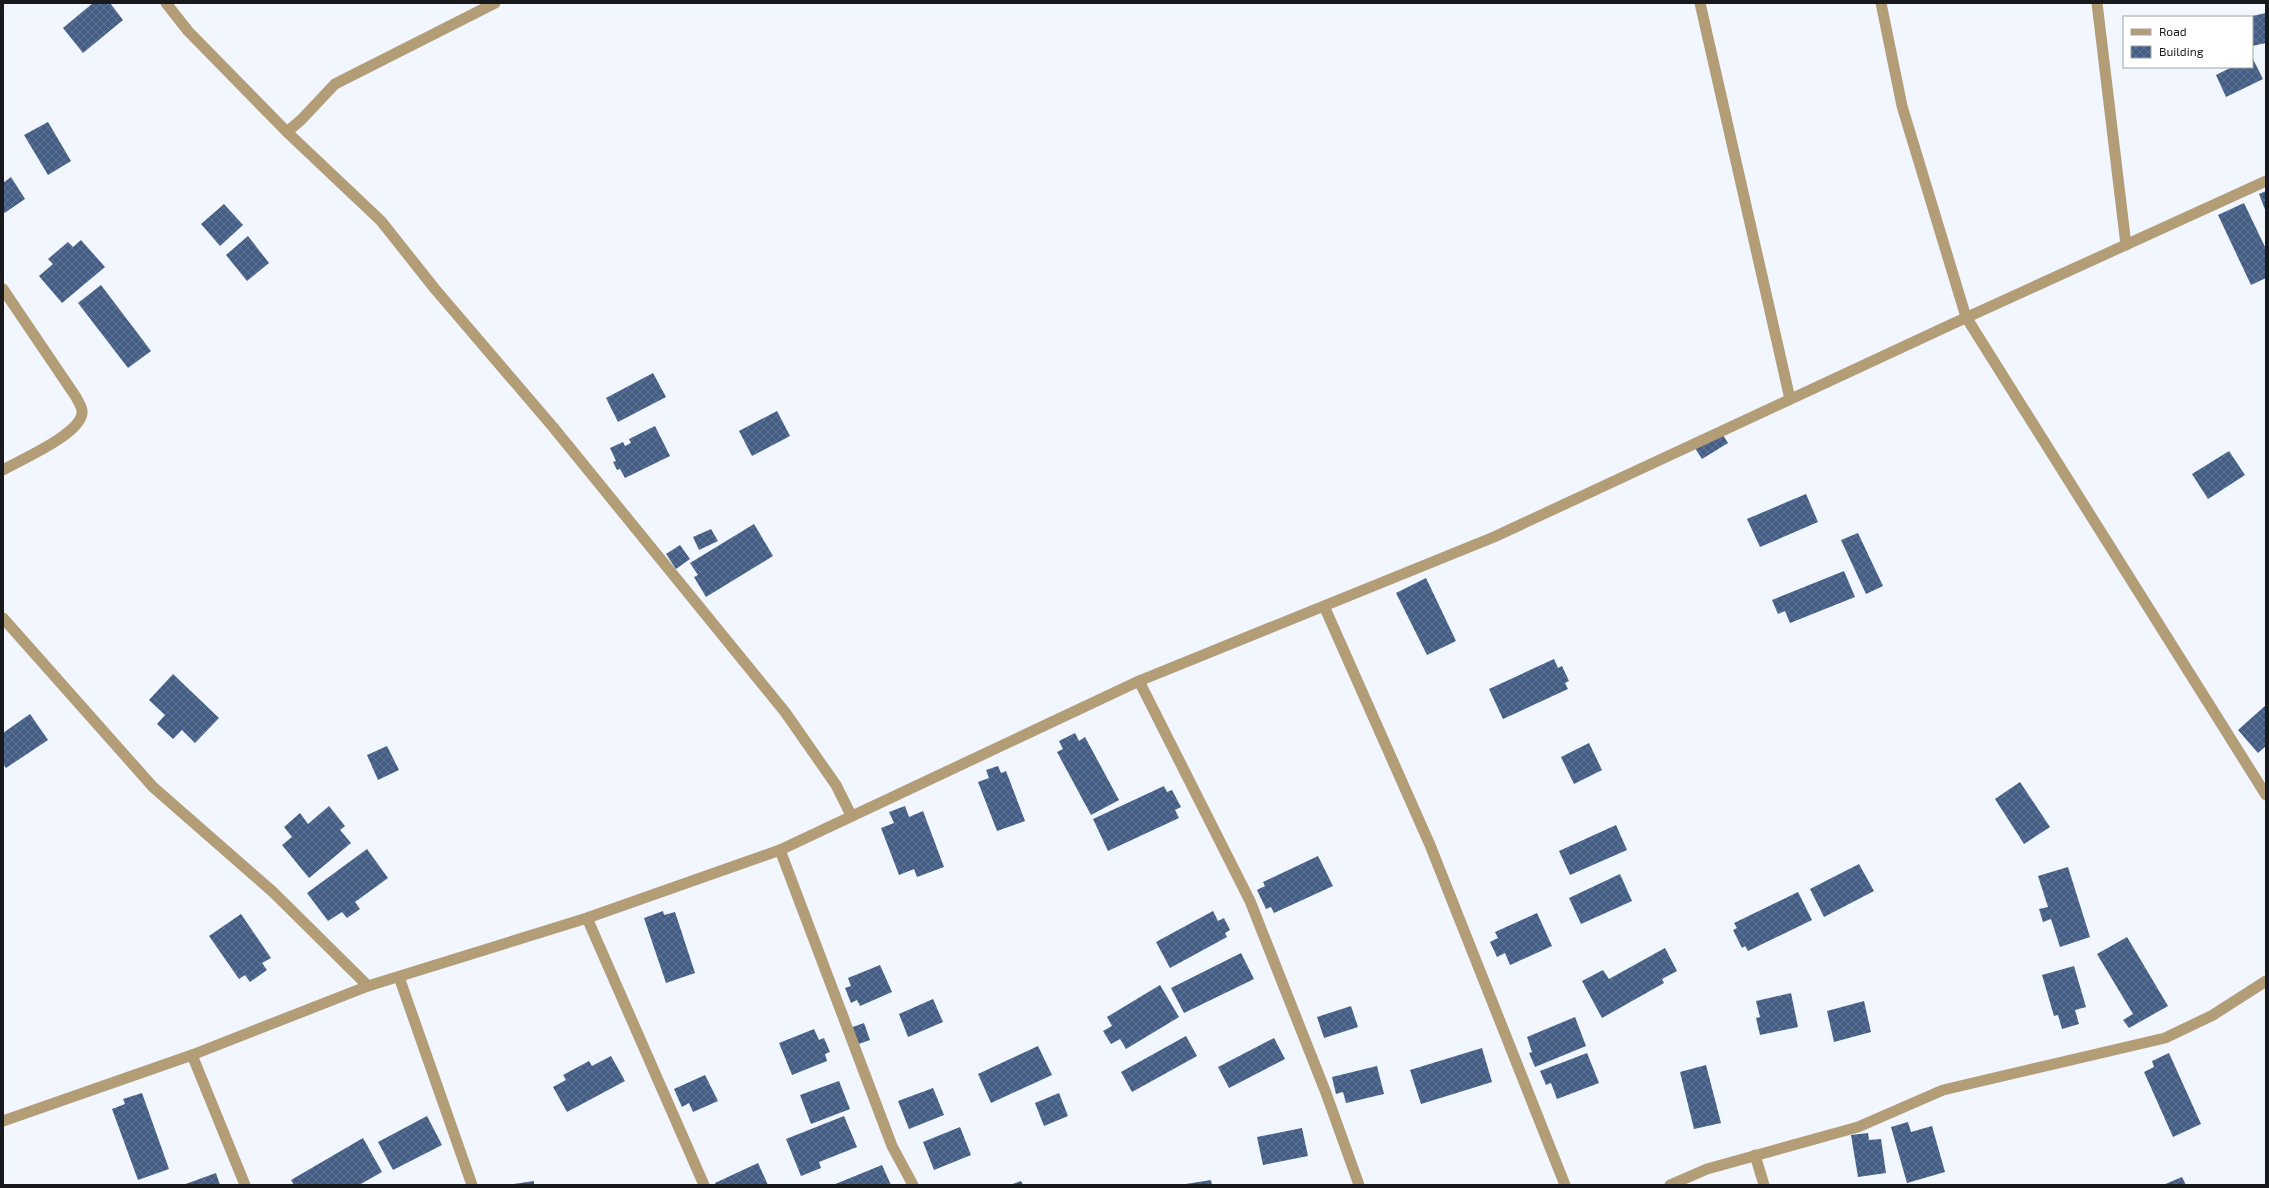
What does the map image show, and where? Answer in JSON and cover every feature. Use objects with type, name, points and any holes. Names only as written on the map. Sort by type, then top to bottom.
[{"type":"street","points":[[166,3],[188,31],[287,132],[381,221],[435,289],[553,426],[785,712],[836,784],[851,816]]},
{"type":"street","points":[[287,132],[301,120],[335,84],[495,3]]},
{"type":"street","points":[[1700,3],[1790,399]]},
{"type":"street","points":[[1881,3],[1902,106],[1966,317],[2266,795]]},
{"type":"street","points":[[2097,3],[2126,245]]},
{"type":"street","points":[[3,1121],[192,1055],[368,986],[587,918],[780,850],[1139,680],[1494,537],[1966,317],[2266,181]]},
{"type":"street","points":[[3,290],[76,397],[82,411],[79,422],[68,434],[3,470]]},
{"type":"street","points":[[1324,606],[1430,845],[1565,1185]]},
{"type":"street","points":[[3,618],[153,787],[273,892],[368,986]]},
{"type":"street","points":[[1139,680],[1250,901],[1326,1093],[1359,1185]]},
{"type":"street","points":[[780,850],[892,1146],[913,1185]]},
{"type":"street","points":[[587,918],[704,1185]]},
{"type":"street","points":[[399,977],[472,1185]]},
{"type":"street","points":[[1670,1185],[1707,1168],[1858,1127],[1943,1090],[2165,1038],[2213,1015],[2266,981]]},
{"type":"street","points":[[192,1055],[246,1185]]},
{"type":"street","points":[[1755,1154],[1764,1185]]},
{"type":"building","points":[[93,3],[110,3],[123,20],[83,53],[63,28]]},
{"type":"building","points":[[2266,13],[2266,43],[2253,46],[2252,16]]},
{"type":"building","points":[[2253,59],[2263,79],[2226,97],[2216,75],[2230,68],[2253,68]]},
{"type":"building","points":[[48,122],[71,161],[48,175],[24,135]]},
{"type":"building","points":[[11,177],[25,199],[3,214],[3,183]]},
{"type":"building","points":[[2266,191],[2266,212],[2259,194]]},
{"type":"building","points":[[2244,203],[2266,249],[2266,278],[2251,285],[2218,215]]},
{"type":"building","points":[[224,204],[243,225],[220,246],[201,224]]},
{"type":"building","points":[[248,236],[269,263],[247,281],[226,255]]},
{"type":"building","points":[[81,240],[105,267],[62,303],[39,276],[53,264],[48,259],[68,242],[73,247]]},
{"type":"building","points":[[101,285],[151,351],[128,368],[78,303]]},
{"type":"building","points":[[653,373],[666,397],[618,422],[606,398]]},
{"type":"building","points":[[777,411],[790,436],[752,456],[739,431]]},
{"type":"building","points":[[655,426],[670,456],[625,478],[620,469],[617,470],[613,462],[616,461],[610,448],[623,442],[625,446],[631,443],[629,439]]},
{"type":"building","points":[[1721,432],[1728,443],[1702,459],[1695,448]]},
{"type":"building","points":[[2229,451],[2245,475],[2208,499],[2192,474]]},
{"type":"building","points":[[1806,494],[1818,522],[1760,547],[1747,519]]},
{"type":"building","points":[[754,524],[773,556],[706,597],[694,577],[698,575],[690,563]]},
{"type":"building","points":[[711,529],[718,541],[699,550],[693,537]]},
{"type":"building","points":[[1858,533],[1883,586],[1866,594],[1841,540]]},
{"type":"building","points":[[680,545],[690,559],[676,569],[666,554]]},
{"type":"building","points":[[1844,571],[1855,597],[1790,623],[1785,611],[1778,614],[1772,600]]},
{"type":"building","points":[[1426,578],[1456,641],[1427,655],[1396,593]]},
{"type":"building","points":[[1554,659],[1558,668],[1562,666],[1569,681],[1565,683],[1568,689],[1503,719],[1489,689]]},
{"type":"building","points":[[173,674],[219,718],[195,743],[182,730],[173,739],[157,724],[165,715],[149,700]]},
{"type":"building","points":[[2266,705],[2266,746],[2258,753],[2238,730]]},
{"type":"building","points":[[30,714],[48,740],[6,768],[3,764],[3,733]]},
{"type":"building","points":[[1075,733],[1079,741],[1085,737],[1119,800],[1091,815],[1057,752],[1063,749],[1059,741]]},
{"type":"building","points":[[1589,743],[1602,770],[1574,784],[1561,757]]},
{"type":"building","points":[[387,746],[399,770],[378,780],[367,755]]},
{"type":"building","points":[[998,766],[1001,773],[1006,771],[1025,821],[997,831],[978,782],[989,778],[986,770]]},
{"type":"building","points":[[2020,782],[2050,827],[2024,844],[1995,799]]},
{"type":"building","points":[[1164,786],[1167,792],[1172,790],[1181,807],[1175,810],[1179,818],[1108,851],[1093,819]]},
{"type":"building","points":[[329,806],[345,826],[340,830],[351,843],[309,878],[282,845],[292,837],[284,827],[300,813],[308,824]]},
{"type":"building","points":[[905,806],[909,817],[923,811],[944,867],[917,877],[914,869],[899,875],[881,828],[894,823],[889,812]]},
{"type":"building","points":[[1616,825],[1627,850],[1570,875],[1559,851]]},
{"type":"building","points":[[367,849],[388,878],[355,902],[360,909],[347,918],[342,912],[328,921],[307,893]]},
{"type":"building","points":[[1318,856],[1333,886],[1274,913],[1271,907],[1266,909],[1257,890],[1265,886],[1263,882]]},
{"type":"building","points":[[1859,864],[1874,891],[1824,917],[1810,889]]},
{"type":"building","points":[[2068,867],[2090,937],[2060,947],[2051,919],[2043,922],[2039,909],[2048,907],[2038,876]]},
{"type":"building","points":[[1620,874],[1632,901],[1581,924],[1569,898]]},
{"type":"building","points":[[1798,892],[1812,920],[1748,951],[1745,946],[1742,948],[1733,930],[1737,928],[1734,923]]},
{"type":"building","points":[[663,911],[664,915],[675,912],[695,973],[666,983],[644,918]]},
{"type":"building","points":[[1213,911],[1218,921],[1224,918],[1230,930],[1225,933],[1227,937],[1170,968],[1156,942]]},
{"type":"building","points":[[1537,913],[1552,946],[1510,965],[1505,953],[1497,957],[1490,942],[1498,938],[1495,932]]},
{"type":"building","points":[[241,914],[271,958],[262,963],[267,970],[250,982],[245,975],[239,979],[209,936]]},
{"type":"building","points":[[2127,937],[2168,1006],[2129,1028],[2123,1020],[2133,1014],[2097,954]]},
{"type":"building","points":[[1665,948],[1677,971],[1662,979],[1664,983],[1602,1018],[1582,981],[1603,970],[1609,979]]},
{"type":"building","points":[[1241,953],[1254,979],[1184,1013],[1171,988]]},
{"type":"building","points":[[880,965],[892,992],[860,1006],[857,1000],[851,1003],[845,988],[851,986],[848,978]]},
{"type":"building","points":[[2074,966],[2086,1007],[2075,1010],[2079,1024],[2062,1029],[2058,1015],[2054,1016],[2042,975]]},
{"type":"building","points":[[1160,985],[1179,1017],[1126,1049],[1120,1039],[1111,1044],[1103,1031],[1112,1026],[1107,1017]]},
{"type":"building","points":[[1791,993],[1798,1027],[1760,1035],[1756,1018],[1760,1017],[1756,1001]]},
{"type":"building","points":[[933,999],[943,1022],[908,1037],[899,1014]]},
{"type":"building","points":[[1864,1001],[1871,1032],[1834,1042],[1827,1011]]},
{"type":"building","points":[[1351,1006],[1358,1027],[1324,1038],[1317,1017]]},
{"type":"building","points":[[1575,1017],[1586,1046],[1535,1067],[1529,1053],[1532,1052],[1527,1037]]},
{"type":"building","points":[[864,1023],[870,1040],[856,1045],[850,1028]]},
{"type":"building","points":[[814,1029],[819,1040],[824,1038],[830,1052],[825,1054],[827,1061],[792,1075],[779,1043]]},
{"type":"building","points":[[1186,1036],[1197,1056],[1132,1092],[1121,1072]]},
{"type":"building","points":[[1274,1038],[1285,1059],[1229,1088],[1218,1067]]},
{"type":"building","points":[[1038,1046],[1052,1075],[991,1103],[978,1074]]},
{"type":"building","points":[[1482,1048],[1492,1082],[1421,1104],[1410,1070]]},
{"type":"building","points":[[1587,1053],[1599,1083],[1557,1099],[1551,1083],[1546,1085],[1540,1071]]},
{"type":"building","points":[[2169,1053],[2201,1124],[2173,1137],[2144,1072],[2154,1067],[2152,1061]]},
{"type":"building","points":[[611,1056],[625,1081],[567,1112],[553,1087],[566,1080],[563,1075],[589,1061],[592,1066]]},
{"type":"building","points":[[1706,1065],[1721,1123],[1694,1129],[1680,1072]]},
{"type":"building","points":[[1377,1066],[1384,1094],[1346,1103],[1343,1092],[1336,1094],[1332,1077]]},
{"type":"building","points":[[705,1075],[718,1101],[693,1112],[689,1103],[682,1107],[674,1089]]},
{"type":"building","points":[[839,1081],[850,1109],[811,1124],[800,1095]]},
{"type":"building","points":[[933,1088],[944,1115],[909,1129],[898,1101]]},
{"type":"building","points":[[142,1093],[169,1169],[138,1180],[112,1109],[125,1104],[123,1099]]},
{"type":"building","points":[[1059,1093],[1068,1116],[1044,1126],[1035,1103]]},
{"type":"building","points":[[427,1116],[442,1145],[393,1170],[378,1142]]},
{"type":"building","points":[[844,1116],[857,1147],[819,1162],[821,1168],[801,1176],[786,1139]]},
{"type":"building","points":[[1908,1122],[1911,1132],[1932,1126],[1945,1172],[1907,1183],[1891,1127]]},
{"type":"building","points":[[960,1127],[971,1155],[934,1170],[923,1142]]},
{"type":"building","points":[[1302,1128],[1308,1156],[1263,1165],[1257,1137]]},
{"type":"building","points":[[1868,1133],[1869,1140],[1881,1139],[1886,1173],[1858,1177],[1851,1135]]},
{"type":"building","points":[[363,1138],[382,1172],[359,1185],[294,1185],[291,1180]]},
{"type":"building","points":[[758,1163],[768,1185],[716,1185],[715,1183]]},
{"type":"building","points":[[882,1165],[891,1185],[833,1185]]},
{"type":"building","points":[[216,1173],[220,1185],[183,1185]]},
{"type":"building","points":[[2182,1177],[2186,1185],[2163,1185]]},
{"type":"building","points":[[1211,1180],[1212,1185],[1186,1185],[1186,1184]]},
{"type":"building","points":[[534,1181],[534,1185],[514,1185],[514,1184]]},
{"type":"building","points":[[1021,1181],[1023,1185],[1010,1185]]}]
